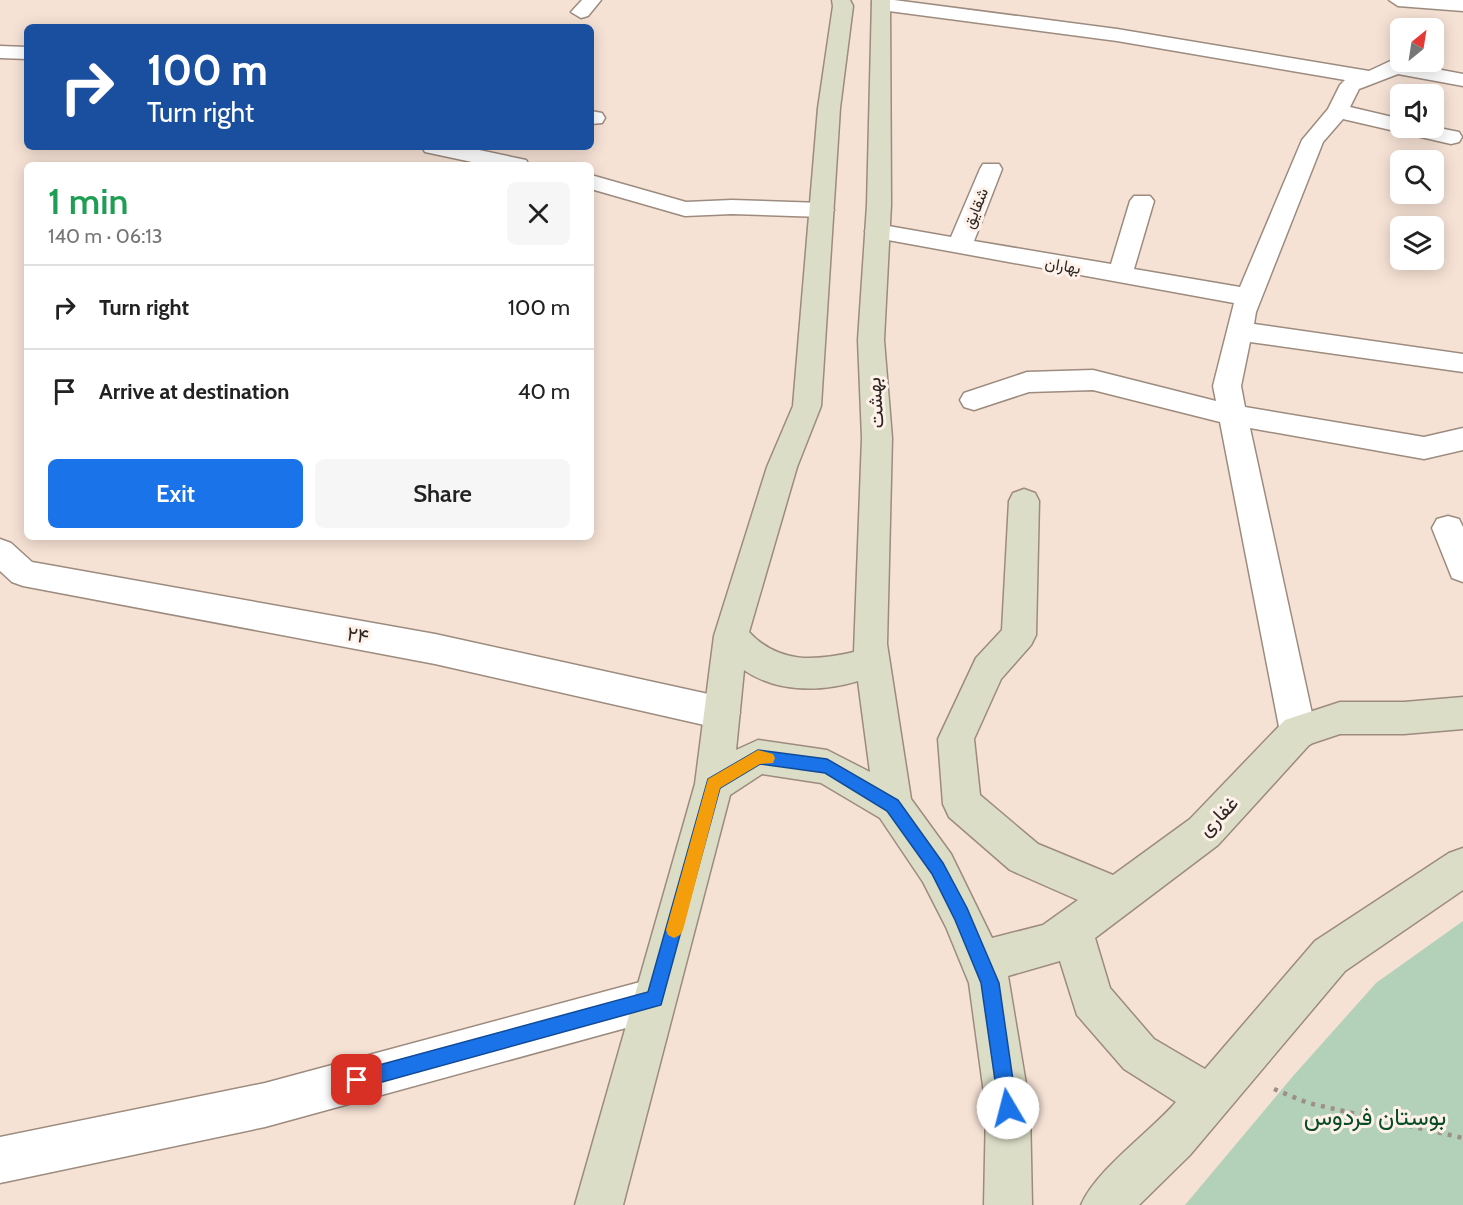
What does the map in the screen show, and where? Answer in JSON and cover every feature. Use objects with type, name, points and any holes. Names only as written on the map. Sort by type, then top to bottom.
[{"type":"main road","points":[[599,1205],[714,784],[731,636],[782,467],[807,406],[829,108],[843,6],[841,0]]},
{"type":"main road","name":"بهشت","points":[[881,2],[877,231],[871,340],[878,438],[870,644],[893,805]]},
{"type":"main road","points":[[1024,501],[1019,635],[988,669],[956,739],[962,804],[1024,857],[1117,897]]},
{"type":"main road","points":[[731,636],[743,652],[761,663],[795,675],[844,671],[873,661]]},
{"type":"main road","name":"غفاری","points":[[981,962],[1053,943],[1117,897],[1204,832],[1298,732],[1340,718],[1404,718],[1463,713]]},
{"type":"main road","points":[[714,784],[758,757],[827,766],[893,805],[937,868],[990,983],[1008,1108],[1008,1205]]},
{"type":"main road","points":[[1105,1205],[1174,1139],[1330,956],[1463,867]]},
{"type":"main road","points":[[1072,929],[1092,1000],[1138,1054],[1221,1084]]},
{"type":"street","points":[[881,2],[1117,35],[1361,82]]},
{"type":"street","points":[[1409,5],[1463,5]]},
{"type":"street","points":[[0,52],[24,53]]},
{"type":"street","points":[[1298,732],[1227,386],[1249,297],[1313,140],[1361,82],[1390,69]]},
{"type":"street","points":[[1429,72],[1463,80]]},
{"type":"street","points":[[1338,111],[1390,123]]},
{"type":"street","points":[[1444,136],[1450,137]]},
{"type":"street","points":[[447,150],[504,162]]},
{"type":"street","points":[[516,162],[525,150]]},
{"type":"street","name":"شقایق","points":[[959,247],[991,169]]},
{"type":"street","points":[[594,183],[686,209],[732,207],[822,210]]},
{"type":"street","points":[[1120,275],[1142,201]]},
{"type":"street","name":"بهاران","points":[[877,231],[1249,297]]},
{"type":"street","points":[[1239,331],[1463,363]]},
{"type":"street","points":[[974,400],[1027,382],[1092,380],[1233,415],[1425,448],[1463,439]]},
{"type":"street","points":[[1448,528],[1463,569]]},
{"type":"street","name":"۲۴","points":[[0,552],[23,573],[435,649],[722,713]]},
{"type":"street","points":[[0,1160],[265,1105],[655,999]]},
{"type":"path","points":[[1221,1084],[1463,1138]]},
{"type":"green space","name":"بوستان فردوس","points":[[1463,921],[1463,1205],[1185,1205],[1294,1075],[1376,983]]},
{"type":"slow traffic","points":[[674,930],[714,784],[758,757],[767,758]]},
{"type":"route","points":[[357,1080],[655,999],[714,784],[758,757],[827,766],[893,805],[937,868],[961,914],[990,983],[1008,1108]]}]
